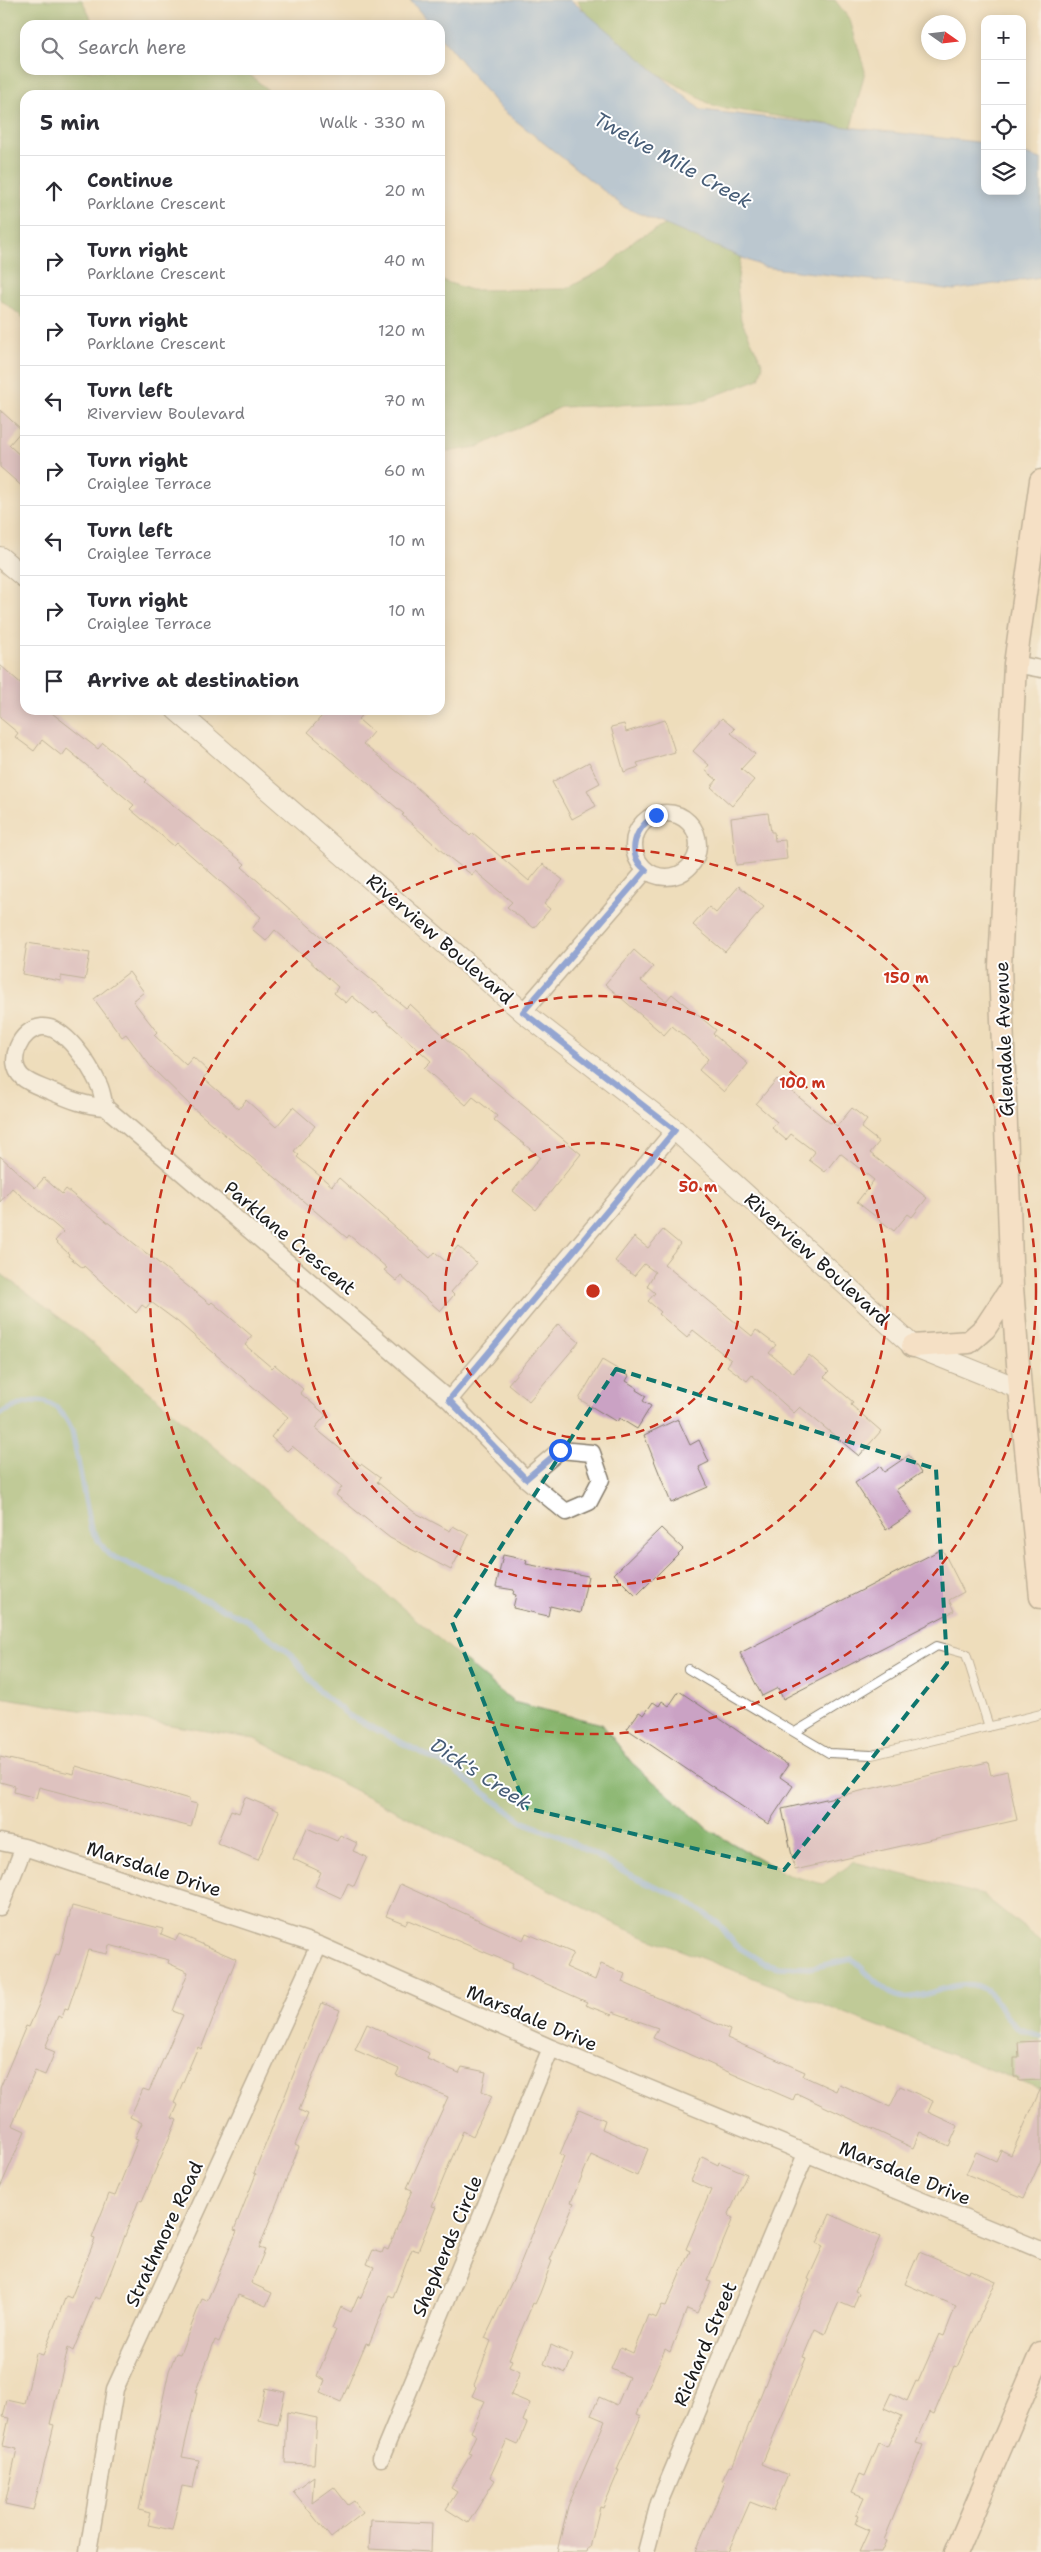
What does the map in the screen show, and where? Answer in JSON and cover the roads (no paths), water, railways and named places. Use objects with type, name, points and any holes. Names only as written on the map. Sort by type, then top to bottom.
[{"type":"main road","name":"Glendale Avenue","points":[[1041,481],[1015,664],[1000,966],[1012,1287],[1020,1389],[1041,1597]]},
{"type":"main road","points":[[913,1346],[969,1342],[985,1328],[1012,1287]]},
{"type":"main road","points":[[956,2552],[1041,2353]]},
{"type":"street","points":[[0,557],[20,574]]},
{"type":"street","points":[[1015,664],[1041,669]]},
{"type":"street","name":"Riverview Boulevard","points":[[182,715],[523,1012],[675,1130],[913,1346],[1020,1389]]},
{"type":"street","points":[[523,1012],[646,870]]},
{"type":"street","points":[[41,1027],[49,1028],[63,1035],[78,1051],[100,1086],[105,1107],[87,1106],[31,1083],[22,1077],[16,1068],[15,1057],[23,1038],[41,1027]]},
{"type":"street","name":"Parklane Crescent","points":[[105,1107],[449,1400],[526,1479],[566,1512],[589,1502],[601,1479],[592,1453],[560,1450],[526,1479]]},
{"type":"street","points":[[449,1400],[675,1130]]},
{"type":"street","name":"Marsdale Drive","points":[[0,1842],[24,1847],[319,1945],[551,2048],[1041,2250]]},
{"type":"street","points":[[0,1907],[24,1847]]},
{"type":"street","name":"Strathmore Road","points":[[88,2552],[115,2389],[319,1945]]},
{"type":"street","name":"Shepherds Circle","points":[[381,2458],[551,2048]]},
{"type":"street","name":"Richard Street","points":[[646,2552],[660,2503],[806,2154]]},
{"type":"lane","points":[[795,1732],[937,1646],[966,1654],[989,1727]]},
{"type":"lane","points":[[688,1670],[829,1753],[872,1755],[1041,1714]]},
{"type":"water","name":"Twelve Mile Creek","points":[[410,0],[571,0],[701,110],[981,143],[981,195],[1026,195],[1026,154],[1041,159],[1041,277],[954,290],[764,267],[624,207],[500,108],[445,42],[445,20],[427,20]]},
{"type":"waterway","name":"Dick's Creek","points":[[0,1414],[22,1404],[41,1401],[58,1409],[65,1418],[72,1430],[91,1530],[108,1554],[247,1620],[291,1654],[318,1690],[348,1715],[451,1768],[523,1822],[566,1839],[633,1876],[686,1900],[720,1925],[735,1945],[764,1963],[779,1967],[810,1968],[852,1959],[882,1987],[892,1994],[901,1997],[922,1995],[956,1986],[978,1986],[985,1989],[995,1999],[1016,2027],[1041,2036]]}]
